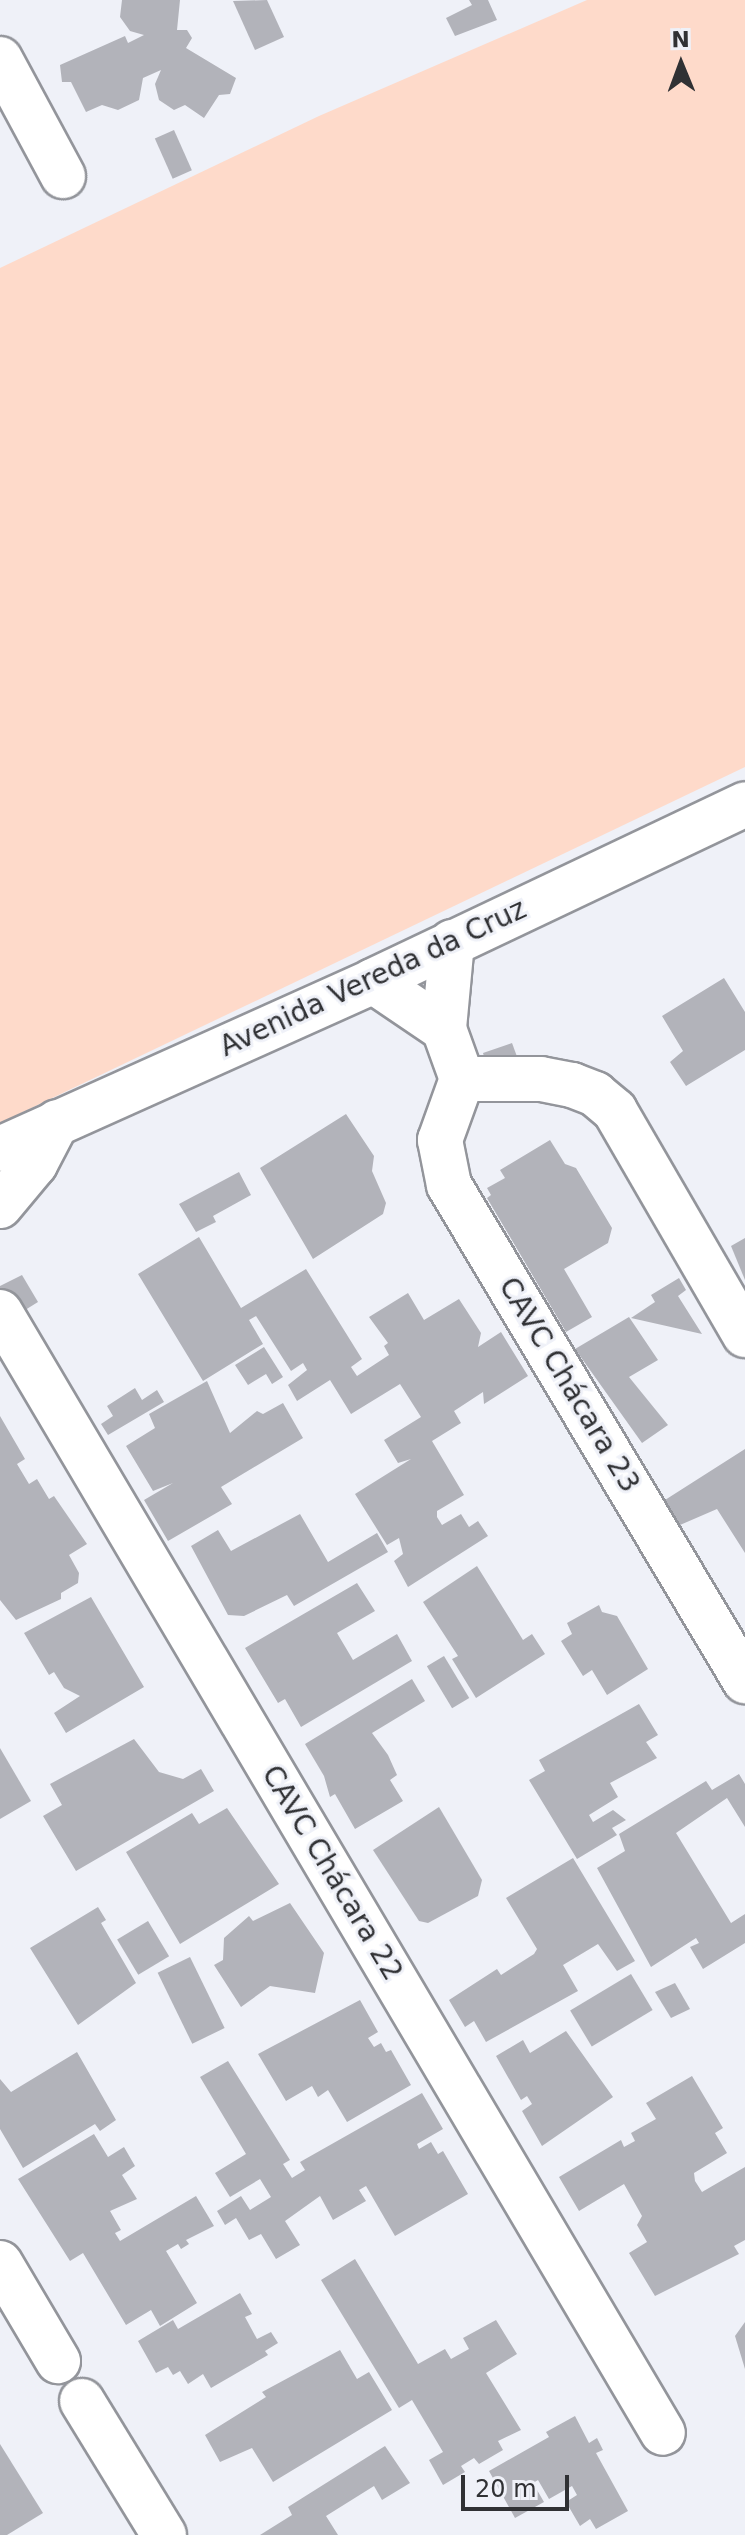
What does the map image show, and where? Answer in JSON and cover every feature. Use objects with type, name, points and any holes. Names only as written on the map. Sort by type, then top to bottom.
[{"type":"street","points":[[0,59],[63,176]]},
{"type":"street","name":"Avenida Vereda da Cruz","points":[[0,1149],[373,981],[745,804]]},
{"type":"street","points":[[452,942],[444,1029],[462,1079],[541,1079],[572,1085],[595,1094],[615,1111],[745,1335]]},
{"type":"street","points":[[373,981],[444,1029]]},
{"type":"street","name":"CAVC Chácara 23","points":[[462,1079],[440,1140],[449,1185],[745,1681]]},
{"type":"street","points":[[0,1206],[35,1164],[57,1122]]},
{"type":"street","name":"CAVC Chácara 22","points":[[0,1312],[663,2433]]},
{"type":"street","points":[[0,2263],[58,2361]]},
{"type":"street","points":[[82,2401],[164,2535]]},
{"type":"shaded area","points":[[587,0],[745,0],[745,767],[0,1123],[0,268],[319,116]]},
{"type":"building","points":[[122,0],[180,0],[177,30],[187,30],[192,38],[186,48],[236,78],[230,94],[219,95],[204,118],[185,105],[174,110],[159,100],[155,84],[161,70],[143,78],[139,100],[118,110],[102,105],[86,112],[71,82],[62,82],[60,65],[125,36],[128,43],[144,35],[130,31],[120,17]]},
{"type":"building","points":[[267,0],[284,37],[255,50],[233,1]]},
{"type":"building","points":[[469,0],[488,0],[497,20],[455,36],[446,18],[472,5]]},
{"type":"building","points":[[174,130],[192,170],[173,179],[155,139]]},
{"type":"building","points":[[724,978],[745,1012],[745,1050],[686,1086],[670,1062],[683,1051],[662,1016]]},
{"type":"building","points":[[512,1043],[519,1062],[485,1060],[483,1053]]},
{"type":"building","points":[[346,1114],[374,1156],[372,1171],[386,1203],[383,1214],[313,1259],[260,1168]]},
{"type":"building","points":[[550,1140],[565,1164],[576,1168],[612,1228],[608,1243],[564,1269],[592,1317],[566,1332],[487,1198],[491,1195],[487,1188],[505,1178],[500,1170]]},
{"type":"building","points":[[239,1172],[251,1195],[213,1216],[216,1222],[196,1232],[179,1204]]},
{"type":"building","points":[[199,1237],[241,1308],[306,1269],[362,1359],[351,1367],[357,1376],[389,1355],[384,1346],[388,1343],[369,1317],[408,1293],[424,1320],[459,1299],[481,1333],[478,1347],[501,1332],[528,1376],[484,1404],[483,1392],[454,1411],[461,1423],[432,1441],[464,1495],[437,1511],[437,1517],[442,1525],[461,1514],[469,1527],[478,1521],[488,1536],[408,1587],[394,1561],[403,1554],[399,1538],[387,1545],[355,1494],[411,1459],[398,1463],[384,1440],[421,1417],[400,1384],[351,1414],[330,1380],[297,1401],[288,1385],[307,1370],[303,1363],[291,1371],[256,1316],[249,1320],[263,1344],[203,1381],[138,1274]]},
{"type":"building","points":[[745,1238],[745,1280],[731,1246]]},
{"type":"building","points":[[22,1275],[38,1302],[9,1320],[0,1305],[0,1286]]},
{"type":"building","points":[[679,1278],[686,1290],[678,1296],[702,1334],[631,1318],[655,1302],[651,1295]]},
{"type":"building","points":[[629,1317],[658,1360],[629,1377],[668,1425],[642,1443],[575,1349]]},
{"type":"building","points":[[264,1347],[283,1377],[272,1384],[266,1374],[248,1385],[235,1365]]},
{"type":"building","points":[[207,1381],[230,1433],[257,1411],[263,1414],[283,1403],[303,1438],[221,1487],[232,1504],[168,1541],[144,1500],[173,1483],[153,1491],[126,1446],[155,1428],[149,1414]]},
{"type":"building","points":[[135,1388],[142,1400],[157,1390],[164,1402],[108,1435],[101,1424],[113,1416],[107,1406]]},
{"type":"building","points":[[0,1416],[25,1459],[17,1464],[29,1484],[37,1479],[49,1499],[54,1496],[87,1544],[69,1555],[79,1573],[78,1583],[61,1593],[61,1599],[16,1620],[0,1600]]},
{"type":"building","points":[[745,1449],[745,1553],[717,1509],[680,1525],[665,1500]]},
{"type":"building","points":[[300,1514],[328,1562],[377,1533],[388,1552],[294,1606],[287,1595],[244,1616],[228,1615],[191,1546],[218,1530],[231,1551]]},
{"type":"building","points":[[477,1566],[523,1640],[532,1634],[545,1654],[476,1698],[452,1659],[458,1656],[423,1602]]},
{"type":"building","points":[[357,1583],[375,1611],[337,1633],[353,1660],[397,1634],[412,1661],[301,1727],[285,1699],[278,1703],[245,1648]]},
{"type":"building","points":[[91,1597],[144,1687],[66,1733],[54,1713],[80,1696],[64,1688],[54,1672],[49,1675],[24,1633]]},
{"type":"building","points":[[599,1605],[602,1612],[617,1616],[648,1669],[607,1695],[592,1670],[583,1676],[561,1641],[572,1634],[567,1623]]},
{"type":"building","points":[[444,1656],[469,1698],[452,1708],[427,1666]]},
{"type":"building","points":[[412,1679],[425,1701],[372,1733],[388,1755],[397,1775],[390,1780],[403,1801],[355,1829],[335,1794],[330,1797],[324,1776],[305,1744]]},
{"type":"building","points":[[639,1704],[658,1735],[646,1742],[657,1758],[610,1783],[618,1797],[589,1815],[593,1822],[613,1810],[626,1820],[612,1828],[617,1835],[577,1859],[529,1780],[545,1771],[539,1760]]},
{"type":"building","points":[[134,1739],[159,1772],[183,1779],[201,1769],[214,1791],[76,1871],[43,1816],[62,1805],[50,1784]]},
{"type":"building","points":[[0,1748],[31,1801],[0,1819]]},
{"type":"building","points":[[739,1774],[745,1784],[745,1827],[727,1798],[676,1833],[731,1923],[745,1914],[745,1943],[703,1969],[690,1947],[699,1943],[696,1938],[651,1967],[597,1868],[625,1851],[619,1834],[706,1781],[712,1790]]},
{"type":"building","points":[[439,1807],[482,1880],[478,1896],[428,1923],[419,1921],[373,1850]]},
{"type":"building","points":[[227,1808],[279,1884],[180,1944],[126,1852],[192,1813],[199,1824]]},
{"type":"building","points":[[573,1858],[635,1961],[617,1971],[598,1944],[563,1965],[578,1991],[486,2042],[474,2021],[465,2027],[449,2000],[497,1969],[501,1975],[534,1954],[537,1949],[506,1898]]},
{"type":"building","points":[[290,1903],[324,1953],[315,1993],[270,1986],[241,2007],[214,1965],[223,1960],[224,1938],[249,1916],[253,1921]]},
{"type":"building","points":[[98,1907],[106,1920],[101,1923],[136,1983],[78,2025],[30,1948]]},
{"type":"building","points":[[148,1921],[169,1956],[138,1975],[117,1940]]},
{"type":"building","points":[[190,1957],[225,2028],[192,2044],[158,1973]]},
{"type":"building","points":[[631,1974],[653,2010],[592,2047],[570,2011]]},
{"type":"building","points":[[675,1983],[690,2009],[671,2018],[655,1992]]},
{"type":"building","points":[[360,2000],[378,2032],[368,2038],[374,2047],[381,2043],[386,2052],[391,2050],[411,2085],[347,2122],[328,2090],[318,2097],[312,2086],[286,2101],[258,2054]]},
{"type":"building","points":[[566,2031],[613,2097],[542,2146],[522,2111],[532,2104],[527,2096],[521,2100],[496,2056],[523,2040],[530,2053]]},
{"type":"building","points":[[77,2052],[116,2120],[100,2131],[95,2124],[23,2168],[0,2129],[0,2079],[11,2092]]},
{"type":"building","points":[[228,2061],[290,2160],[283,2164],[292,2178],[305,2170],[300,2162],[422,2093],[443,2129],[417,2144],[419,2149],[431,2142],[438,2154],[443,2151],[468,2194],[395,2236],[366,2186],[359,2190],[366,2201],[333,2220],[320,2196],[285,2221],[300,2245],[276,2259],[261,2234],[249,2240],[236,2218],[225,2225],[217,2211],[241,2196],[250,2210],[271,2197],[260,2179],[230,2197],[215,2173],[246,2154],[200,2077]]},
{"type":"building","points":[[692,2076],[723,2128],[715,2133],[727,2153],[694,2173],[695,2181],[702,2192],[745,2167],[745,2240],[734,2246],[739,2254],[655,2296],[629,2253],[647,2242],[637,2225],[642,2216],[624,2184],[579,2211],[559,2177],[621,2140],[624,2147],[635,2141],[631,2133],[656,2119],[646,2103]]},
{"type":"building","points":[[94,2134],[108,2157],[124,2147],[135,2166],[122,2175],[137,2199],[110,2211],[121,2230],[115,2233],[120,2241],[196,2196],[214,2226],[186,2240],[189,2244],[181,2249],[178,2244],[166,2251],[197,2303],[160,2326],[151,2310],[126,2325],[83,2253],[70,2261],[18,2179]]},
{"type":"building","points":[[355,2259],[418,2364],[445,2349],[451,2359],[469,2349],[463,2338],[496,2320],[517,2354],[486,2373],[521,2430],[498,2441],[503,2450],[479,2464],[474,2458],[461,2466],[465,2472],[443,2485],[429,2460],[443,2452],[412,2400],[399,2408],[321,2280]]},
{"type":"building","points":[[240,2293],[252,2314],[245,2317],[257,2339],[271,2332],[278,2343],[265,2351],[268,2355],[211,2388],[203,2374],[188,2384],[180,2371],[173,2375],[168,2367],[156,2373],[138,2341],[173,2320],[178,2329]]},
{"type":"building","points":[[745,2322],[745,2369],[735,2336]]},
{"type":"building","points":[[340,2350],[357,2379],[369,2372],[392,2410],[273,2482],[252,2448],[220,2462],[205,2435],[266,2397],[262,2392]]},
{"type":"building","points":[[575,2416],[589,2443],[597,2438],[603,2450],[596,2453],[628,2511],[596,2529],[590,2519],[580,2526],[566,2502],[577,2495],[572,2486],[549,2499],[538,2480],[533,2483],[544,2502],[515,2518],[489,2471],[549,2437],[546,2432]]},
{"type":"building","points":[[0,2444],[43,2513],[7,2535],[0,2535]]},
{"type":"building","points":[[385,2446],[410,2483],[382,2500],[374,2486],[326,2516],[338,2535],[260,2535],[292,2515],[288,2507]]}]
